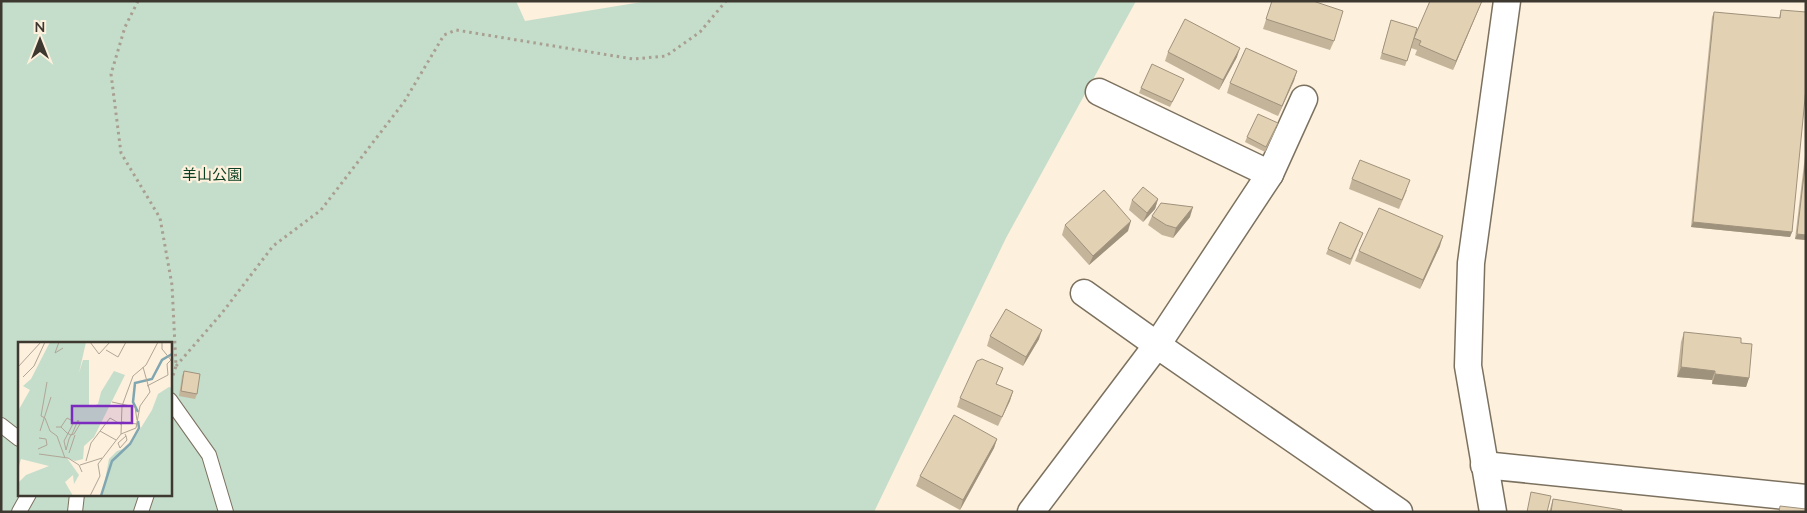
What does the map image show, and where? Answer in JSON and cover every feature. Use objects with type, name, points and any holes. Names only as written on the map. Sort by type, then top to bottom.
[{"type":"street","points":[[1493,512],[1468,366],[1470,263],[1507,1]]},
{"type":"street","points":[[1099,92],[1270,174]]},
{"type":"street","points":[[1031,512],[1157,345],[1270,174],[1304,99]]},
{"type":"street","points":[[1084,293],[1399,512]]},
{"type":"street","points":[[1484,465],[1806,498]]},
{"type":"lane","points":[[171,401],[209,455],[226,512]]},
{"type":"lane","points":[[1,425],[18,438]]},
{"type":"lane","points":[[19,512],[28,496]]},
{"type":"lane","points":[[75,512],[77,496]]},
{"type":"lane","points":[[141,512],[146,496]]},
{"type":"path","points":[[138,1],[126,27],[111,74],[121,153],[160,218],[172,285],[176,366],[171,383]]},
{"type":"path","points":[[176,366],[222,313],[273,246],[321,210],[404,102],[444,35],[456,30],[633,59],[666,56],[700,32],[726,1]]},
{"type":"green space","name":"羊山公園","points":[[1,1],[516,1],[525,21],[648,1],[1136,1],[1006,238],[874,512],[1,512]]},
{"type":"building","points":[[1272,1],[1313,1],[1343,11],[1334,41],[1266,19]]},
{"type":"building","points":[[1430,1],[1482,1],[1456,61],[1419,45],[1421,41],[1414,38]]},
{"type":"building","points":[[1781,10],[1806,12],[1806,88],[1792,232],[1693,222],[1714,12],[1780,18]]},
{"type":"building","points":[[1185,19],[1240,48],[1223,80],[1168,52]]},
{"type":"building","points":[[1391,20],[1417,28],[1407,61],[1382,53]]},
{"type":"building","points":[[1246,48],[1297,71],[1282,106],[1230,83]]},
{"type":"building","points":[[1152,64],[1184,79],[1172,102],[1141,88]]},
{"type":"building","points":[[1258,114],[1278,123],[1266,147],[1247,137]]},
{"type":"building","points":[[1806,158],[1806,235],[1797,234]]},
{"type":"building","points":[[1360,160],[1410,180],[1402,200],[1352,179]]},
{"type":"building","points":[[1143,187],[1158,199],[1147,213],[1132,200]]},
{"type":"building","points":[[1104,190],[1131,221],[1093,256],[1065,225]]},
{"type":"building","points":[[1161,203],[1193,207],[1176,228],[1166,225],[1152,216]]},
{"type":"building","points":[[1379,208],[1443,236],[1423,280],[1359,251]]},
{"type":"building","points":[[1340,222],[1363,233],[1351,259],[1328,249]]},
{"type":"building","points":[[1006,309],[1042,330],[1026,357],[990,336]]},
{"type":"building","points":[[1684,332],[1741,338],[1741,343],[1752,344],[1749,378],[1681,367]]},
{"type":"building","points":[[982,359],[1003,368],[996,384],[1013,391],[1002,417],[960,398],[977,361]]},
{"type":"building","points":[[184,371],[200,374],[197,394],[181,391]]},
{"type":"building","points":[[954,415],[997,439],[963,500],[920,476]]},
{"type":"building","points":[[1531,492],[1551,496],[1547,512],[1527,512]]},
{"type":"building","points":[[1553,499],[1622,510],[1622,512],[1551,512]]},
{"type":"building","points":[[1780,506],[1806,509],[1806,512],[1779,512]]}]
